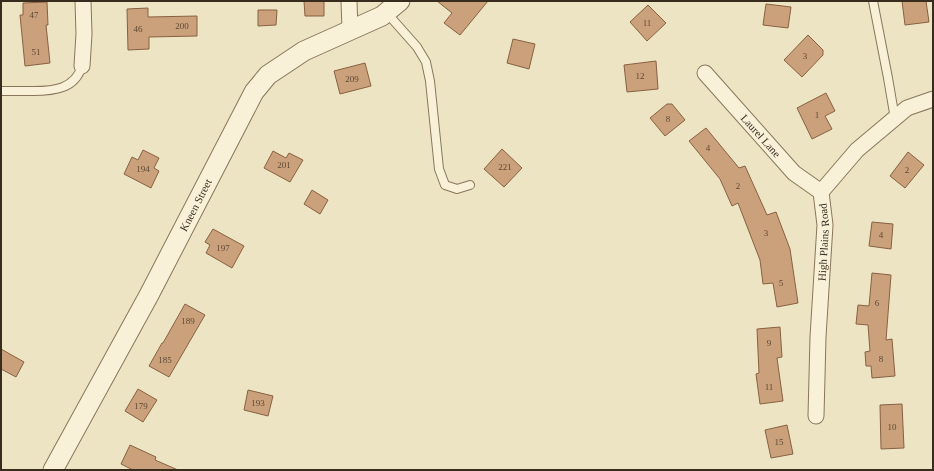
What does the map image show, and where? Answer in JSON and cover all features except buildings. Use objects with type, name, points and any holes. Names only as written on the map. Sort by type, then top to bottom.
[{"type":"street","points":[[82,66],[84,1]]},
{"type":"street","points":[[349,1],[350,30]]},
{"type":"street","name":"Kneen Street","points":[[53,470],[149,296],[254,92],[268,75],[304,51],[382,16],[393,6]]},
{"type":"street","name":"Laurel Lane","points":[[705,73],[794,174],[821,192]]},
{"type":"street","name":"High Plains Road","points":[[816,416],[818,337],[825,225],[821,192],[857,150],[907,108],[933,99]]},
{"type":"lane","points":[[873,1],[895,118]]},
{"type":"lane","points":[[393,6],[426,62],[430,81],[439,169],[445,185],[457,189],[470,185]]},
{"type":"lane","points":[[1,91],[50,91],[61,88],[74,81],[80,73],[82,66]]}]
